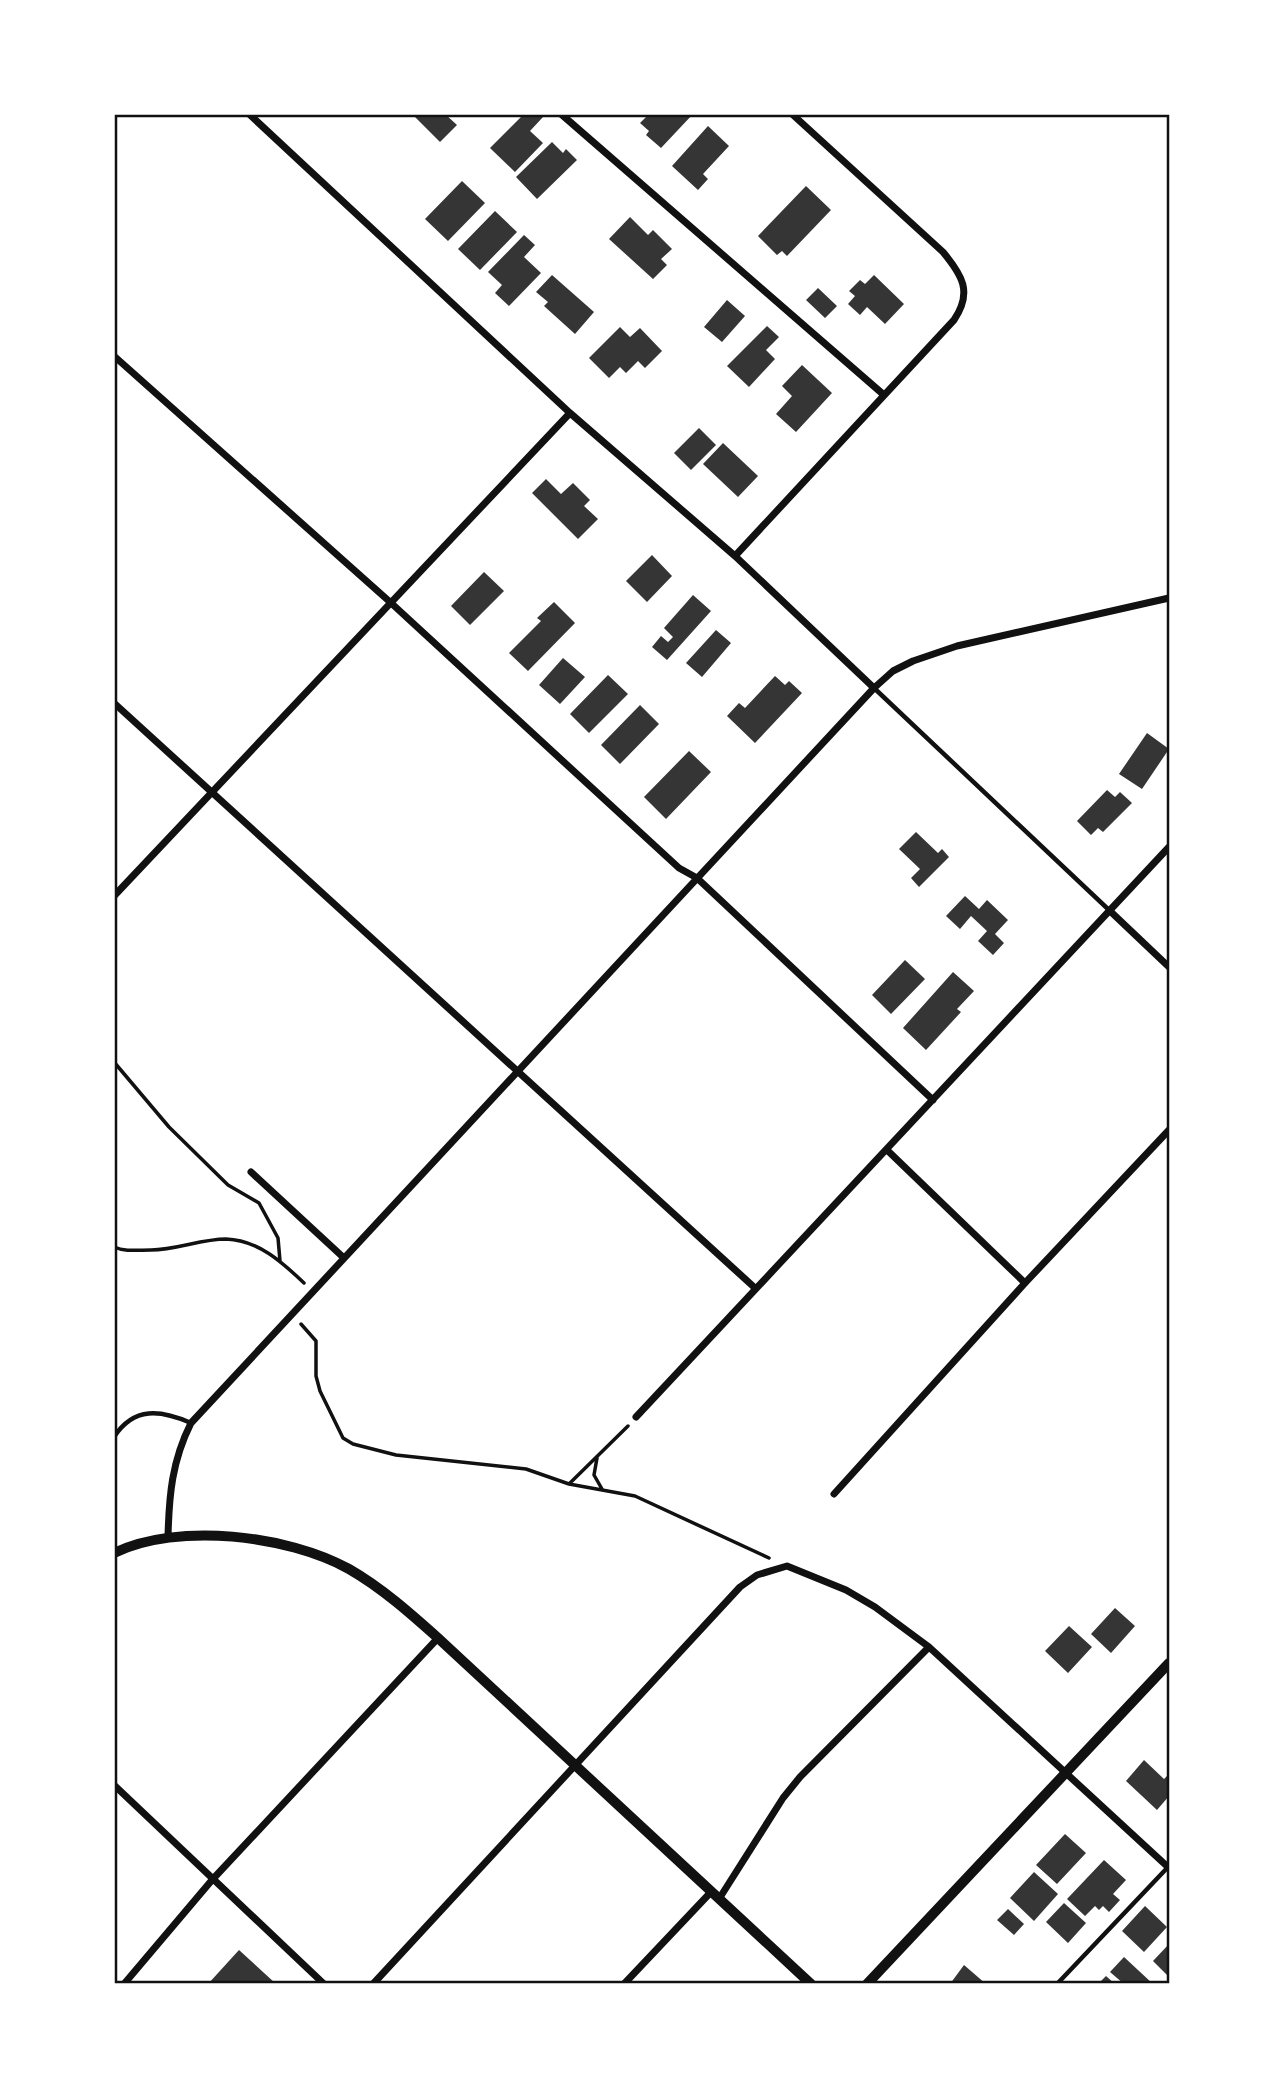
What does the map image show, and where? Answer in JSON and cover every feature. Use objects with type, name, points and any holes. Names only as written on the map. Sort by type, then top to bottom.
[{"type":"street","points":[[249,114],[570,414],[735,556],[874,688]]},
{"type":"street","points":[[561,114],[884,395]]},
{"type":"street","points":[[735,556],[954,320],[966,296],[965,284],[943,252],[792,114]]},
{"type":"street","points":[[114,356],[390,602],[679,868],[697,878],[933,1100]]},
{"type":"street","points":[[114,896],[209,792],[570,414]]},
{"type":"street","points":[[168,1537],[169,1485],[178,1450],[191,1423],[874,688],[893,671],[957,646],[1169,598]]},
{"type":"street","points":[[114,703],[755,1288]]},
{"type":"street","points":[[636,1417],[1169,847]]},
{"type":"street","points":[[1110,911],[1169,967]]},
{"type":"street","points":[[834,1494],[1025,1283],[1169,1130]]},
{"type":"street","points":[[887,1150],[1025,1283]]},
{"type":"street","points":[[251,1172],[344,1258]]},
{"type":"street","points":[[114,1553],[131,1544],[168,1537],[214,1535],[268,1542],[324,1558],[348,1569],[394,1599],[438,1638],[575,1768],[811,1984]]},
{"type":"street","points":[[373,1984],[740,1587],[757,1575],[787,1566],[846,1590],[875,1607],[929,1647],[1169,1866]]},
{"type":"street","points":[[124,1984],[212,1881],[438,1638]]},
{"type":"street","points":[[624,1984],[715,1895],[792,1787],[929,1647]]},
{"type":"street","points":[[867,1984],[1169,1663]]},
{"type":"street","points":[[114,1785],[212,1881],[324,1984]]},
{"type":"lane","points":[[874,688],[1110,911]]},
{"type":"lane","points":[[114,1437],[139,1414],[147,1412],[172,1415],[191,1423]]},
{"type":"lane","points":[[1057,1984],[1169,1866]]},
{"type":"path","points":[[114,1062],[169,1128],[228,1185],[258,1203],[278,1238],[280,1261]]},
{"type":"path","points":[[114,1247],[122,1251],[156,1250],[226,1239],[260,1248],[280,1261],[313,1292]]},
{"type":"path","points":[[291,1315],[316,1341],[316,1376],[320,1391],[343,1438],[353,1444],[396,1455],[526,1469],[569,1485],[635,1496],[787,1566]]},
{"type":"path","points":[[569,1485],[636,1417]]},
{"type":"path","points":[[597,1456],[594,1475],[602,1489]]},
{"type":"building","points":[[412,114],[445,114],[457,125],[440,142]]},
{"type":"building","points":[[524,114],[540,114],[543,117],[530,131],[543,143],[515,172],[490,148]]},
{"type":"building","points":[[649,114],[693,114],[661,148],[646,135],[649,131],[640,123]]},
{"type":"building","points":[[708,126],[729,146],[703,174],[708,179],[698,190],[672,166]]},
{"type":"building","points":[[552,142],[563,153],[566,149],[577,160],[537,199],[516,177]]},
{"type":"building","points":[[462,181],[485,203],[448,241],[425,219]]},
{"type":"building","points":[[806,186],[831,210],[787,256],[782,251],[777,255],[758,236]]},
{"type":"building","points":[[495,211],[517,232],[480,270],[458,249]]},
{"type":"building","points":[[630,217],[648,235],[653,230],[672,249],[661,259],[667,265],[653,279],[609,239]]},
{"type":"building","points":[[524,235],[535,245],[524,257],[541,273],[509,306],[495,293],[502,285],[488,272]]},
{"type":"building","points":[[552,275],[594,312],[575,334],[544,306],[548,302],[536,292]]},
{"type":"building","points":[[874,275],[904,304],[885,324],[867,307],[860,315],[848,304],[855,296],[849,291],[860,280],[865,284]]},
{"type":"building","points":[[818,288],[837,306],[825,318],[806,300]]},
{"type":"building","points":[[727,300],[745,316],[722,342],[704,327]]},
{"type":"building","points":[[767,326],[779,337],[766,350],[775,359],[749,387],[727,366]]},
{"type":"building","points":[[620,327],[630,337],[640,328],[662,351],[645,368],[638,361],[626,373],[620,367],[609,378],[589,358]]},
{"type":"building","points":[[802,365],[832,393],[796,432],[776,414],[792,396],[782,386]]},
{"type":"building","points":[[699,428],[716,445],[691,470],[674,453]]},
{"type":"building","points":[[723,443],[758,476],[738,497],[703,464]]},
{"type":"building","points":[[546,479],[561,494],[573,483],[590,500],[584,506],[598,519],[578,539],[532,493]]},
{"type":"building","points":[[652,555],[672,576],[647,602],[626,581]]},
{"type":"building","points":[[484,572],[504,591],[470,625],[451,606]]},
{"type":"building","points":[[693,595],[711,611],[667,660],[652,647],[661,636],[668,642],[673,637],[664,628]]},
{"type":"building","points":[[554,602],[575,623],[528,671],[509,653],[541,621],[537,618]]},
{"type":"building","points":[[716,630],[731,643],[702,677],[686,663]]},
{"type":"building","points":[[563,658],[585,677],[560,704],[539,685]]},
{"type":"building","points":[[608,675],[628,694],[589,733],[570,714]]},
{"type":"building","points":[[775,676],[785,685],[789,681],[802,693],[755,743],[727,716],[739,703],[745,708]]},
{"type":"building","points":[[640,705],[659,724],[620,764],[601,745]]},
{"type":"building","points":[[1147,733],[1169,749],[1142,789],[1119,774]]},
{"type":"building","points":[[689,751],[711,772],[666,819],[644,797]]},
{"type":"building","points":[[1107,790],[1115,797],[1120,792],[1132,803],[1103,832],[1098,828],[1091,835],[1077,821]]},
{"type":"building","points":[[916,832],[938,853],[942,849],[949,857],[919,887],[911,878],[920,869],[899,849]]},
{"type":"building","points":[[965,896],[979,909],[987,900],[1008,920],[995,934],[1004,943],[993,955],[978,941],[987,931],[971,916],[960,929],[946,916]]},
{"type":"building","points":[[905,960],[925,979],[891,1014],[872,995]]},
{"type":"building","points":[[953,972],[974,991],[957,1009],[961,1012],[926,1050],[903,1028]]},
{"type":"building","points":[[1115,1608],[1135,1626],[1111,1653],[1091,1634]]},
{"type":"building","points":[[1069,1626],[1092,1647],[1068,1673],[1045,1651]]},
{"type":"building","points":[[1144,1760],[1164,1779],[1167,1776],[1169,1778],[1169,1796],[1157,1810],[1126,1781]]},
{"type":"building","points":[[1065,1834],[1086,1853],[1057,1884],[1036,1865]]},
{"type":"building","points":[[1104,1860],[1126,1880],[1113,1894],[1120,1900],[1109,1912],[1103,1906],[1099,1910],[1095,1906],[1085,1916],[1067,1899]]},
{"type":"building","points":[[1034,1872],[1058,1894],[1034,1921],[1010,1898]]},
{"type":"building","points":[[1064,1903],[1086,1923],[1068,1943],[1046,1922]]},
{"type":"building","points":[[1145,1906],[1167,1927],[1144,1952],[1122,1931]]},
{"type":"building","points":[[1008,1909],[1024,1924],[1014,1935],[997,1920]]},
{"type":"building","points":[[1169,1944],[1169,1977],[1153,1961]]},
{"type":"building","points":[[239,1950],[275,1983],[208,1984]]},
{"type":"building","points":[[1124,1957],[1153,1984],[1124,1984],[1110,1972]]},
{"type":"building","points":[[964,1965],[986,1984],[950,1984]]},
{"type":"building","points":[[1106,1976],[1115,1984],[1098,1984]]}]
